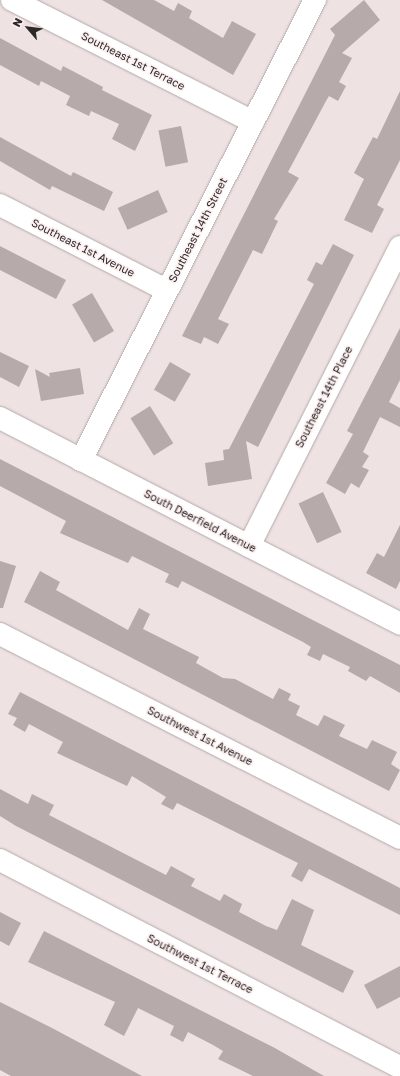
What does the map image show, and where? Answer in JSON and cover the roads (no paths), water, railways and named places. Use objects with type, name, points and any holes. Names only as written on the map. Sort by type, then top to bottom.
[{"type":"street","name":"Southeast 1st Terrace","points":[[12,0],[253,122]]},
{"type":"street","name":"Southeast 14th Street","points":[[82,460],[166,290],[315,0]]},
{"type":"street","name":"Southeast 1st Avenue","points":[[0,205],[166,290]]},
{"type":"street","name":"Southeast 14th Place","points":[[249,546],[400,247]]},
{"type":"street","name":"South Deerfield Avenue","points":[[0,418],[400,624]]},
{"type":"street","name":"Southwest 1st Avenue","points":[[0,634],[400,838]]},
{"type":"street","name":"Southwest 1st Terrace","points":[[0,860],[400,1067]]}]
